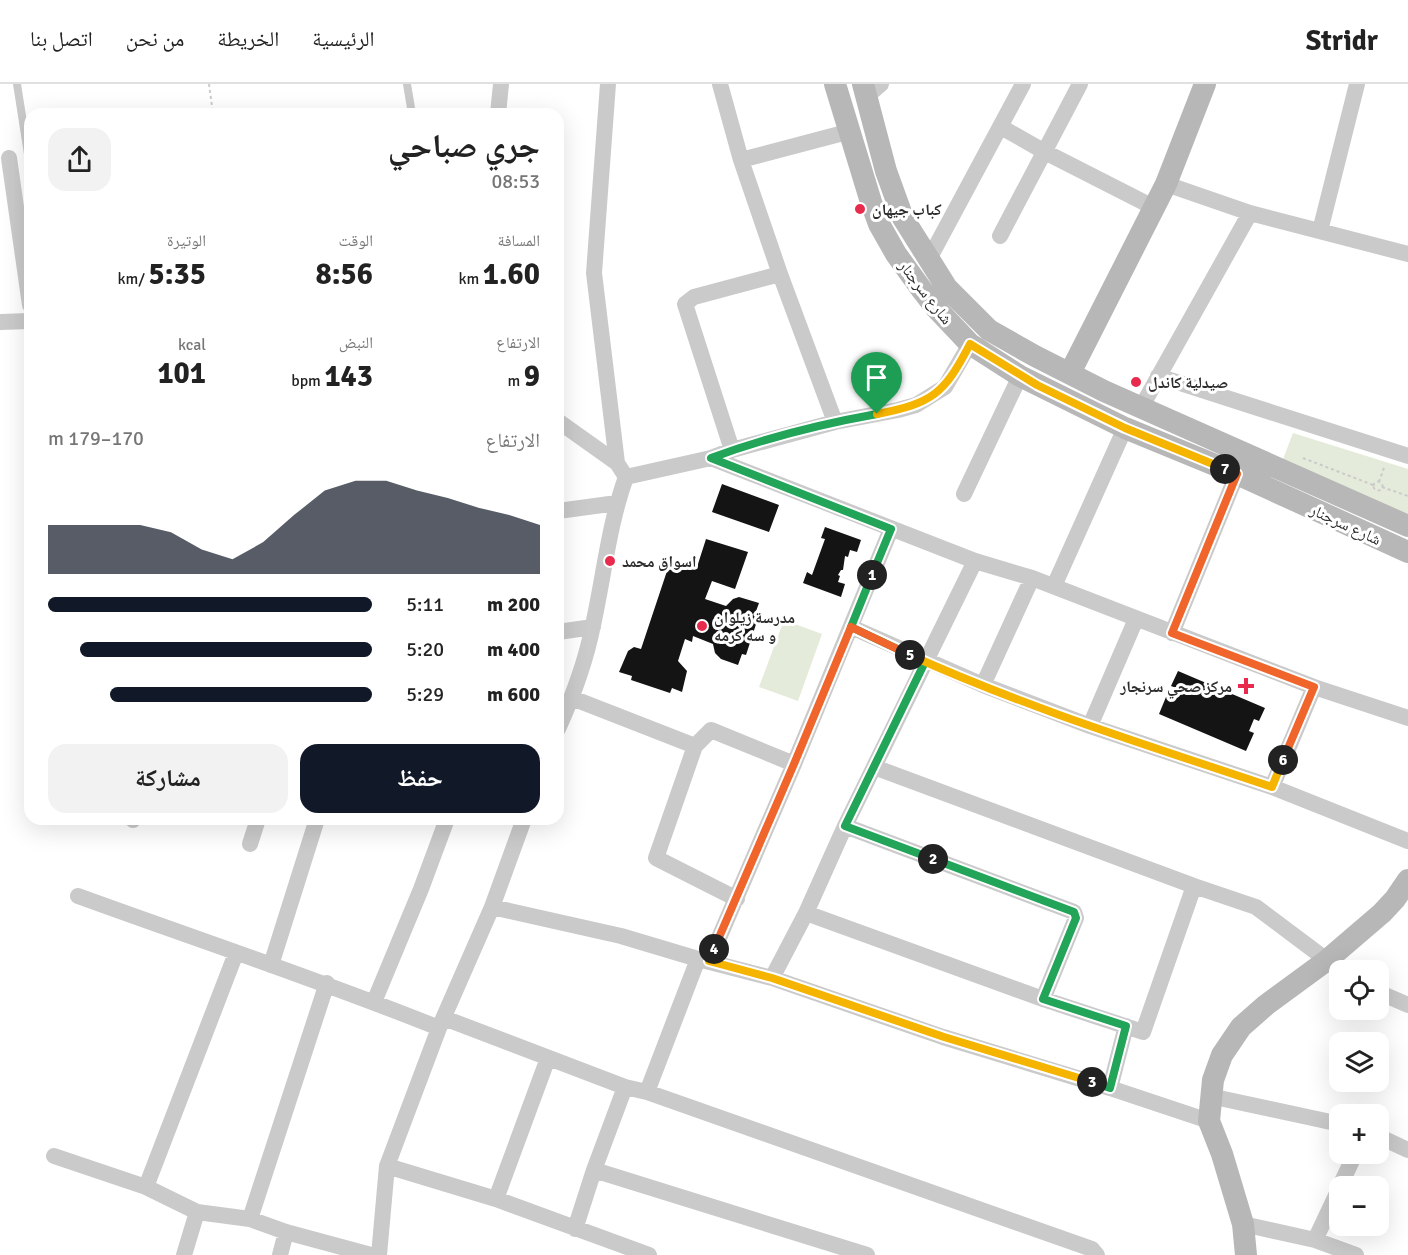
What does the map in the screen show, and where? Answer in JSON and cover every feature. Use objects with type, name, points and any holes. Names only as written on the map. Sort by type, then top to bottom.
[{"type":"street","points":[[499,108],[501,84]]},
{"type":"street","points":[[564,716],[572,698],[593,627],[617,503],[621,470],[594,273],[608,84]]},
{"type":"street","points":[[720,84],[741,160],[835,422]]},
{"type":"street","name":"شارع سرجنار","points":[[835,84],[871,202],[886,237],[936,308],[970,344],[1020,376],[1125,428],[1237,474],[1408,552]]},
{"type":"street","points":[[928,261],[1023,84]]},
{"type":"street","points":[[1000,236],[1080,84]]},
{"type":"street","points":[[1070,373],[1166,184],[1205,84]]},
{"type":"street","points":[[1320,231],[1357,84]]},
{"type":"street","name":"شارع سرجنار","points":[[870,88],[886,171],[903,218],[947,288],[989,330],[1104,391],[1408,526]]},
{"type":"street","points":[[1001,127],[1153,207]]},
{"type":"street","points":[[741,160],[851,131]]},
{"type":"street","points":[[9,158],[8,214],[24,279]]},
{"type":"street","points":[[1166,184],[1250,213],[1408,254]]},
{"type":"street","points":[[1142,406],[1250,213]]},
{"type":"street","points":[[732,450],[685,304],[694,297],[780,274]]},
{"type":"street","points":[[0,322],[24,321]]},
{"type":"street","points":[[564,426],[621,470],[711,458],[732,450],[835,422],[916,405],[945,387],[970,344]]},
{"type":"street","points":[[964,494],[1020,376]]},
{"type":"street","points":[[1158,376],[1408,456]]},
{"type":"street","points":[[1054,586],[1125,428]]},
{"type":"street","points":[[711,458],[975,561],[1032,578],[1314,687],[1408,718]]},
{"type":"street","points":[[1172,633],[1237,474]]},
{"type":"street","points":[[564,510],[617,503]]},
{"type":"street","points":[[647,1092],[703,960],[737,899],[891,529]]},
{"type":"street","points":[[772,978],[806,913],[845,826],[975,561]]},
{"type":"street","points":[[983,686],[1032,578]]},
{"type":"street","points":[[1090,726],[1136,619]]},
{"type":"street","points":[[564,631],[593,627]]},
{"type":"street","points":[[851,627],[983,686],[1090,726],[1272,787],[1408,842]]},
{"type":"street","points":[[1272,787],[1314,687]]},
{"type":"street","points":[[572,698],[695,746]]},
{"type":"street","points":[[737,899],[656,858],[695,746],[711,729],[794,764]]},
{"type":"street","points":[[874,767],[1256,907],[1329,963]]},
{"type":"street","points":[[250,844],[256,825]]},
{"type":"street","points":[[271,965],[315,825]]},
{"type":"street","points":[[374,1002],[445,825]]},
{"type":"street","points":[[380,1255],[387,1167],[442,1023],[492,907],[522,825]]},
{"type":"street","points":[[845,826],[1074,912],[1076,918],[1043,999]]},
{"type":"street","points":[[1339,960],[1395,899],[1408,880]]},
{"type":"street","points":[[806,913],[1043,999],[1143,1032],[1194,886]]},
{"type":"street","points":[[78,896],[374,1002],[548,1058],[625,1087],[647,1092],[1093,1253]]},
{"type":"street","points":[[492,907],[621,936],[772,978],[944,1037],[1209,1121]]},
{"type":"street","points":[[146,1187],[236,953]]},
{"type":"street","points":[[1246,1255],[1243,1224],[1222,1154],[1209,1121],[1210,1096],[1217,1066],[1234,1035],[1266,1005],[1329,968]]},
{"type":"street","points":[[250,1219],[327,984]]},
{"type":"street","points":[[1389,997],[1408,1005]]},
{"type":"street","points":[[1110,1088],[1126,1026]]},
{"type":"street","points":[[496,1199],[548,1058]]},
{"type":"street","points":[[575,1229],[625,1087]]},
{"type":"street","points":[[1210,1096],[1329,1122]]},
{"type":"street","points":[[1389,1141],[1408,1150]]},
{"type":"street","points":[[54,1156],[146,1187],[197,1212],[250,1219],[286,1232],[371,1255]]},
{"type":"street","points":[[387,1167],[496,1199],[649,1255]]},
{"type":"street","points":[[594,1170],[867,1255]]},
{"type":"street","points":[[1315,1240],[1329,1210]]},
{"type":"street","points":[[184,1255],[197,1212]]},
{"type":"street","points":[[1243,1224],[1315,1240],[1356,1255]]},
{"type":"street","points":[[280,1255],[286,1232]]},
{"type":"lane","points":[[17,84],[24,129]]},
{"type":"lane","points":[[407,84],[411,108]]},
{"type":"path","points":[[208,84],[212,108]]},
{"type":"path","points":[[1297,456],[1374,485],[1374,489],[1382,488],[1408,496]]},
{"type":"path","points":[[1374,485],[1379,482],[1382,488]]},
{"type":"green space","points":[[1293,433],[1408,469],[1408,518],[1280,467]]},
{"type":"green space","points":[[784,620],[822,634],[798,701],[759,687]]},
{"type":"building","points":[[722,484],[779,505],[769,532],[712,512]]},
{"type":"building","points":[[825,527],[861,540],[857,552],[850,550],[848,557],[845,556],[843,570],[838,575],[840,576],[838,582],[845,584],[841,597],[803,583],[807,572],[812,575],[825,539],[821,538]]},
{"type":"building","name":"مدرسة زيلوان و سه كرمه","points":[[706,539],[748,552],[735,589],[712,581],[705,599],[726,606],[739,597],[759,603],[755,614],[759,615],[746,655],[742,654],[738,665],[721,659],[715,653],[713,644],[693,636],[692,642],[685,639],[678,661],[687,671],[682,692],[672,688],[670,693],[631,680],[632,676],[619,672],[628,651],[634,647],[641,649],[671,559],[697,567]]},
{"type":"building","points":[[1178,671],[1265,708],[1259,721],[1254,719],[1249,731],[1254,733],[1246,751],[1159,714],[1166,697],[1174,700],[1179,689],[1171,686]]},
{"type":"place","name":"كباب جيهان","points":[[860,209]]},
{"type":"place","name":"صيدلية كاندل","points":[[1136,382]]},
{"type":"place","name":"اسواق محمد","points":[[610,561]]},
{"type":"place","name":"مدرسة زيلوان و سه كرمه","points":[[702,626]]},
{"type":"place","name":"مركز صحي سرنجار","points":[[1246,686]]},
{"type":"route","points":[[877,414],[835,422],[732,450],[711,458],[891,529],[851,627],[925,662],[845,826],[1074,912],[1076,918],[1043,999],[1126,1026],[1110,1088],[944,1037],[772,978],[709,961],[766,832],[851,627],[983,686],[1090,726],[1272,787],[1314,687],[1172,633],[1237,474],[1092,412],[1020,376],[970,344],[945,387],[916,405],[877,414]]}]
